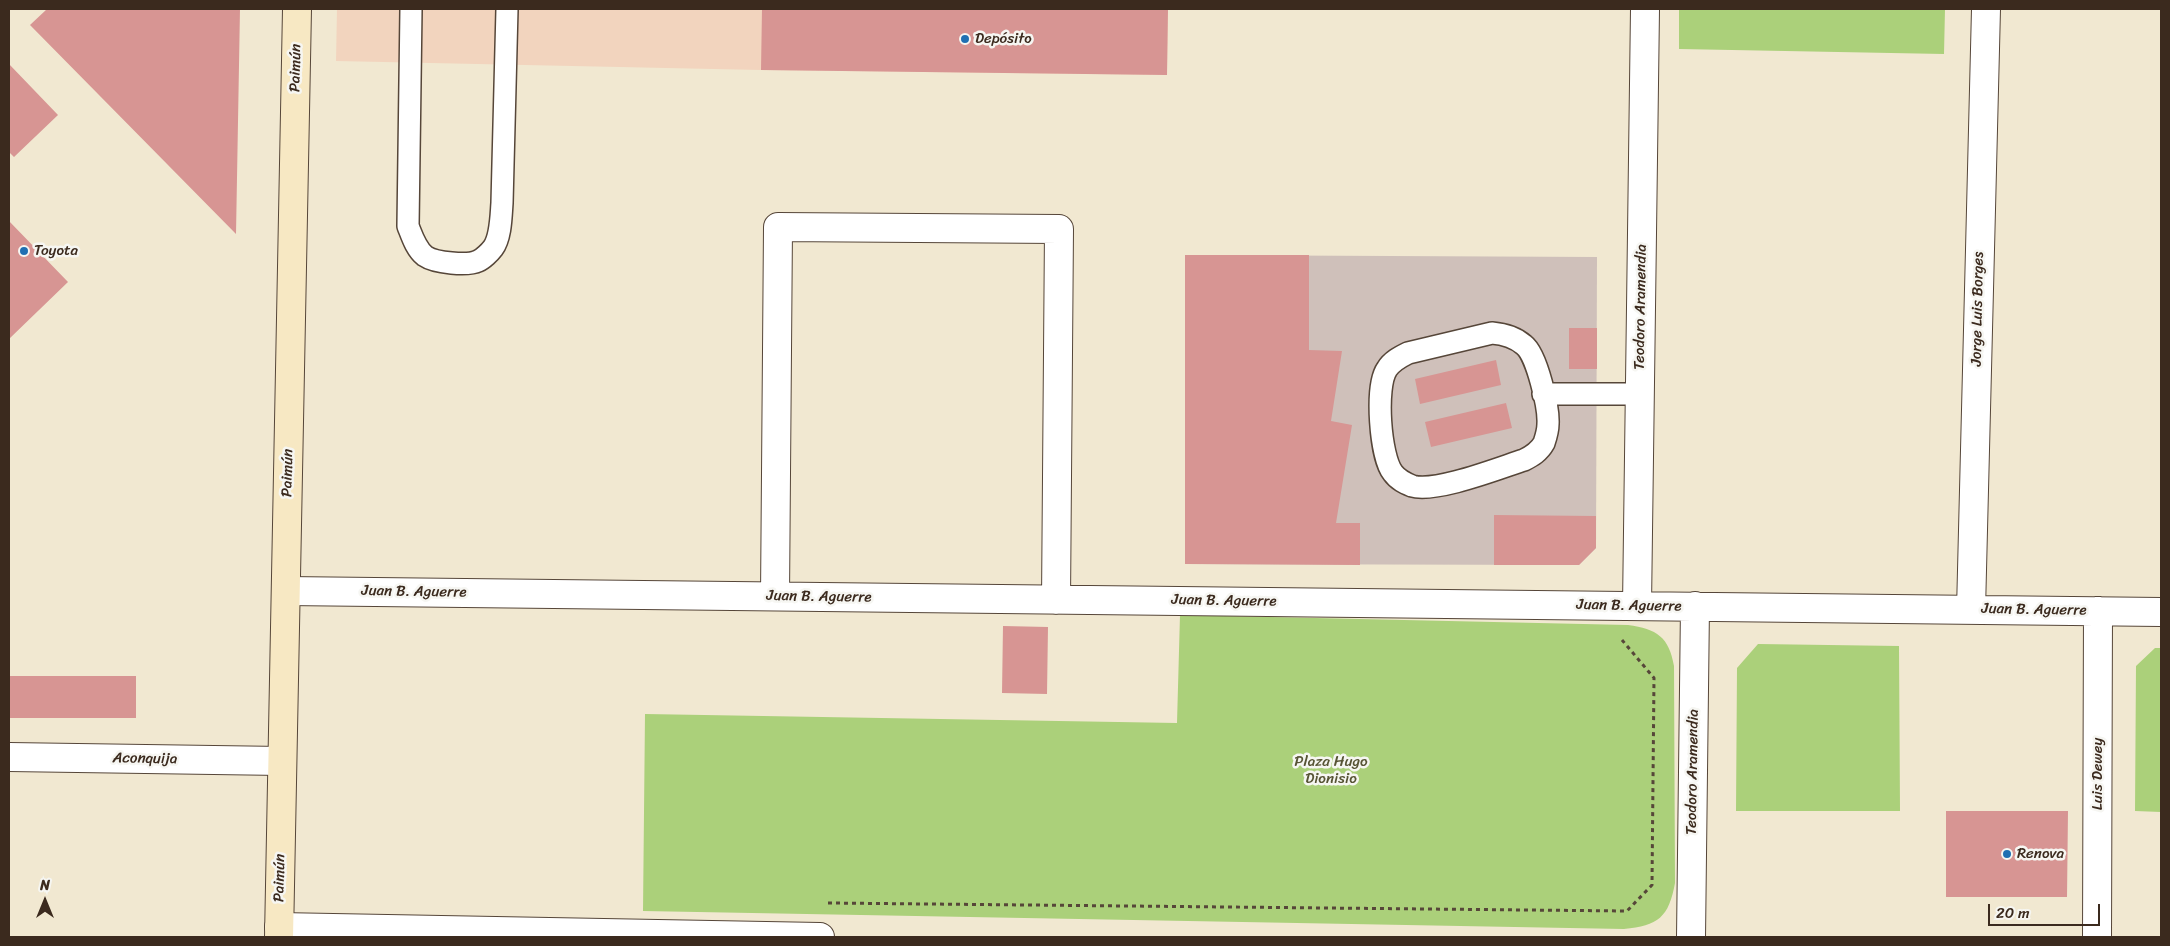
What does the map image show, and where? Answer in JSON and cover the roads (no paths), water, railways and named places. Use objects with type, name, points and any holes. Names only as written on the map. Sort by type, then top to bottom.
[{"type":"street","name":"Paimún","points":[[279,932],[297,9]]},
{"type":"street","name":"Teodoro Aramendia","points":[[1636,606],[1646,9]]},
{"type":"street","name":"Jorge Luis Borges","points":[[1971,610],[1986,9]]},
{"type":"street","points":[[775,596],[778,227],[1059,229],[1056,600]]},
{"type":"street","name":"Juan B. Aguerre","points":[[286,591],[2161,612]]},
{"type":"street","name":"Teodoro Aramendia","points":[[1691,937],[1695,606]]},
{"type":"street","name":"Luis Dewey","points":[[2097,937],[2098,611]]},
{"type":"street","name":"Aconquija","points":[[9,757],[282,761]]},
{"type":"street","points":[[279,932],[820,937]]},
{"type":"lane","points":[[411,9],[408,226],[415,243],[426,256],[441,262],[457,263],[478,261],[494,247],[499,228],[502,203],[506,9]]},
{"type":"lane","points":[[1502,334],[1515,338],[1525,345],[1532,354],[1543,394],[1548,423],[1547,434],[1543,445],[1536,454],[1524,460],[1443,485],[1428,487],[1415,486],[1403,482],[1393,474],[1387,463],[1380,394],[1381,381],[1386,369],[1396,359],[1408,353],[1482,335],[1502,334]]},
{"type":"lane","points":[[1543,394],[1640,394]]},
{"type":"place","name":"Depósito","points":[[965,39]]},
{"type":"place","name":"Toyota","points":[[24,251]]},
{"type":"place","name":"Renova","points":[[2007,854]]},
{"type":"park label","name":"Plaza Hugo Dionisio","points":[[1331,770]]}]
